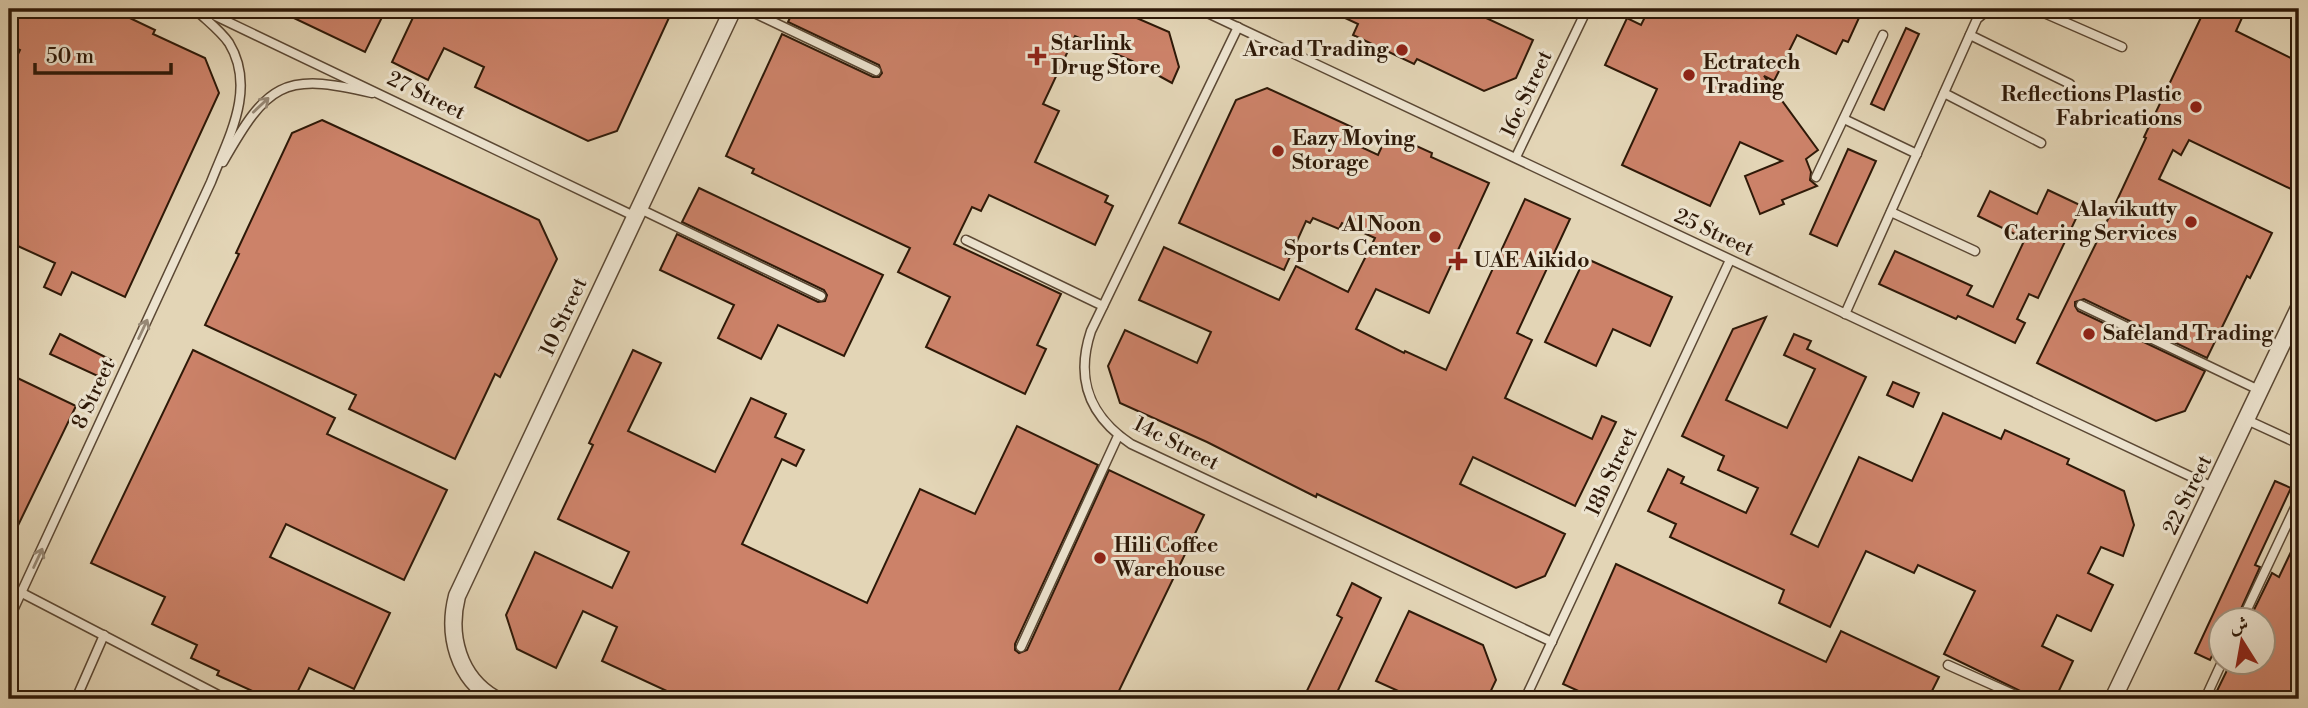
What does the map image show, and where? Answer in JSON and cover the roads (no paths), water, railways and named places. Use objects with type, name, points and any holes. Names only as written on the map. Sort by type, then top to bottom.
[{"type":"street","name":"10 Street","points":[[495,699],[472,680],[456,648],[453,622],[457,596],[733,9]]},
{"type":"street","name":"22 Street","points":[[2113,699],[2299,308]]},
{"type":"lane","name":"8 Street","points":[[9,619],[211,182],[239,108],[242,81],[235,55],[228,43],[195,9]]},
{"type":"lane","name":"27 Street","points":[[201,9],[821,296]]},
{"type":"lane","points":[[746,9],[876,71]]},
{"type":"lane","name":"25 Street","points":[[1199,9],[2215,488]]},
{"type":"lane","name":"16c Street","points":[[1516,157],[1587,9]]},
{"type":"lane","points":[[1845,314],[1977,19],[1989,9]]},
{"type":"lane","points":[[2035,9],[2122,47]]},
{"type":"lane","name":"14c Street","points":[[1238,27],[1103,306],[1087,345],[1084,374],[1086,388],[1095,408],[1107,426],[1130,444],[1552,642]]},
{"type":"lane","points":[[1816,177],[1883,35]]},
{"type":"lane","points":[[1970,35],[2070,84]]},
{"type":"lane","name":"8 Street","points":[[211,182],[251,115],[278,92],[300,84],[323,82],[390,97]]},
{"type":"lane","points":[[1944,93],[2040,143]]},
{"type":"lane","points":[[1844,118],[1917,154]]},
{"type":"lane","points":[[1891,212],[1975,251]]},
{"type":"lane","points":[[966,240],[1103,306]]},
{"type":"lane","name":"18b Street","points":[[1525,699],[1730,260]]},
{"type":"lane","points":[[2081,305],[2261,391]]},
{"type":"lane","points":[[2247,419],[2299,444]]},
{"type":"lane","points":[[1021,647],[1118,436]]},
{"type":"lane","points":[[2249,606],[2299,499]]},
{"type":"lane","points":[[22,593],[226,699]]},
{"type":"lane","points":[[79,692],[104,635]]},
{"type":"lane","points":[[1948,665],[2024,699]]},
{"type":"lane","points":[[2205,699],[2216,676]]},
{"type":"lane","points":[[202,699],[206,690]]},
{"type":"place","name":"Arcad Trading","points":[[1402,50]]},
{"type":"place","name":"Starlink Drug Store","points":[[1037,56]]},
{"type":"place","name":"Ectratech Trading","points":[[1689,75]]},
{"type":"place","name":"Reflections Plastic Fabrications","points":[[2196,107]]},
{"type":"place","name":"Eazy Moving Storage","points":[[1278,151]]},
{"type":"place","name":"Alavikutty Catering Services","points":[[2191,222]]},
{"type":"place","name":"Al Noon Sports Center","points":[[1435,237]]},
{"type":"place","name":"UAE Aikido","points":[[1458,261]]},
{"type":"place","name":"Safeland Trading","points":[[2089,334]]},
{"type":"place","name":"Hili Coffee Warehouse","points":[[1100,558]]}]
